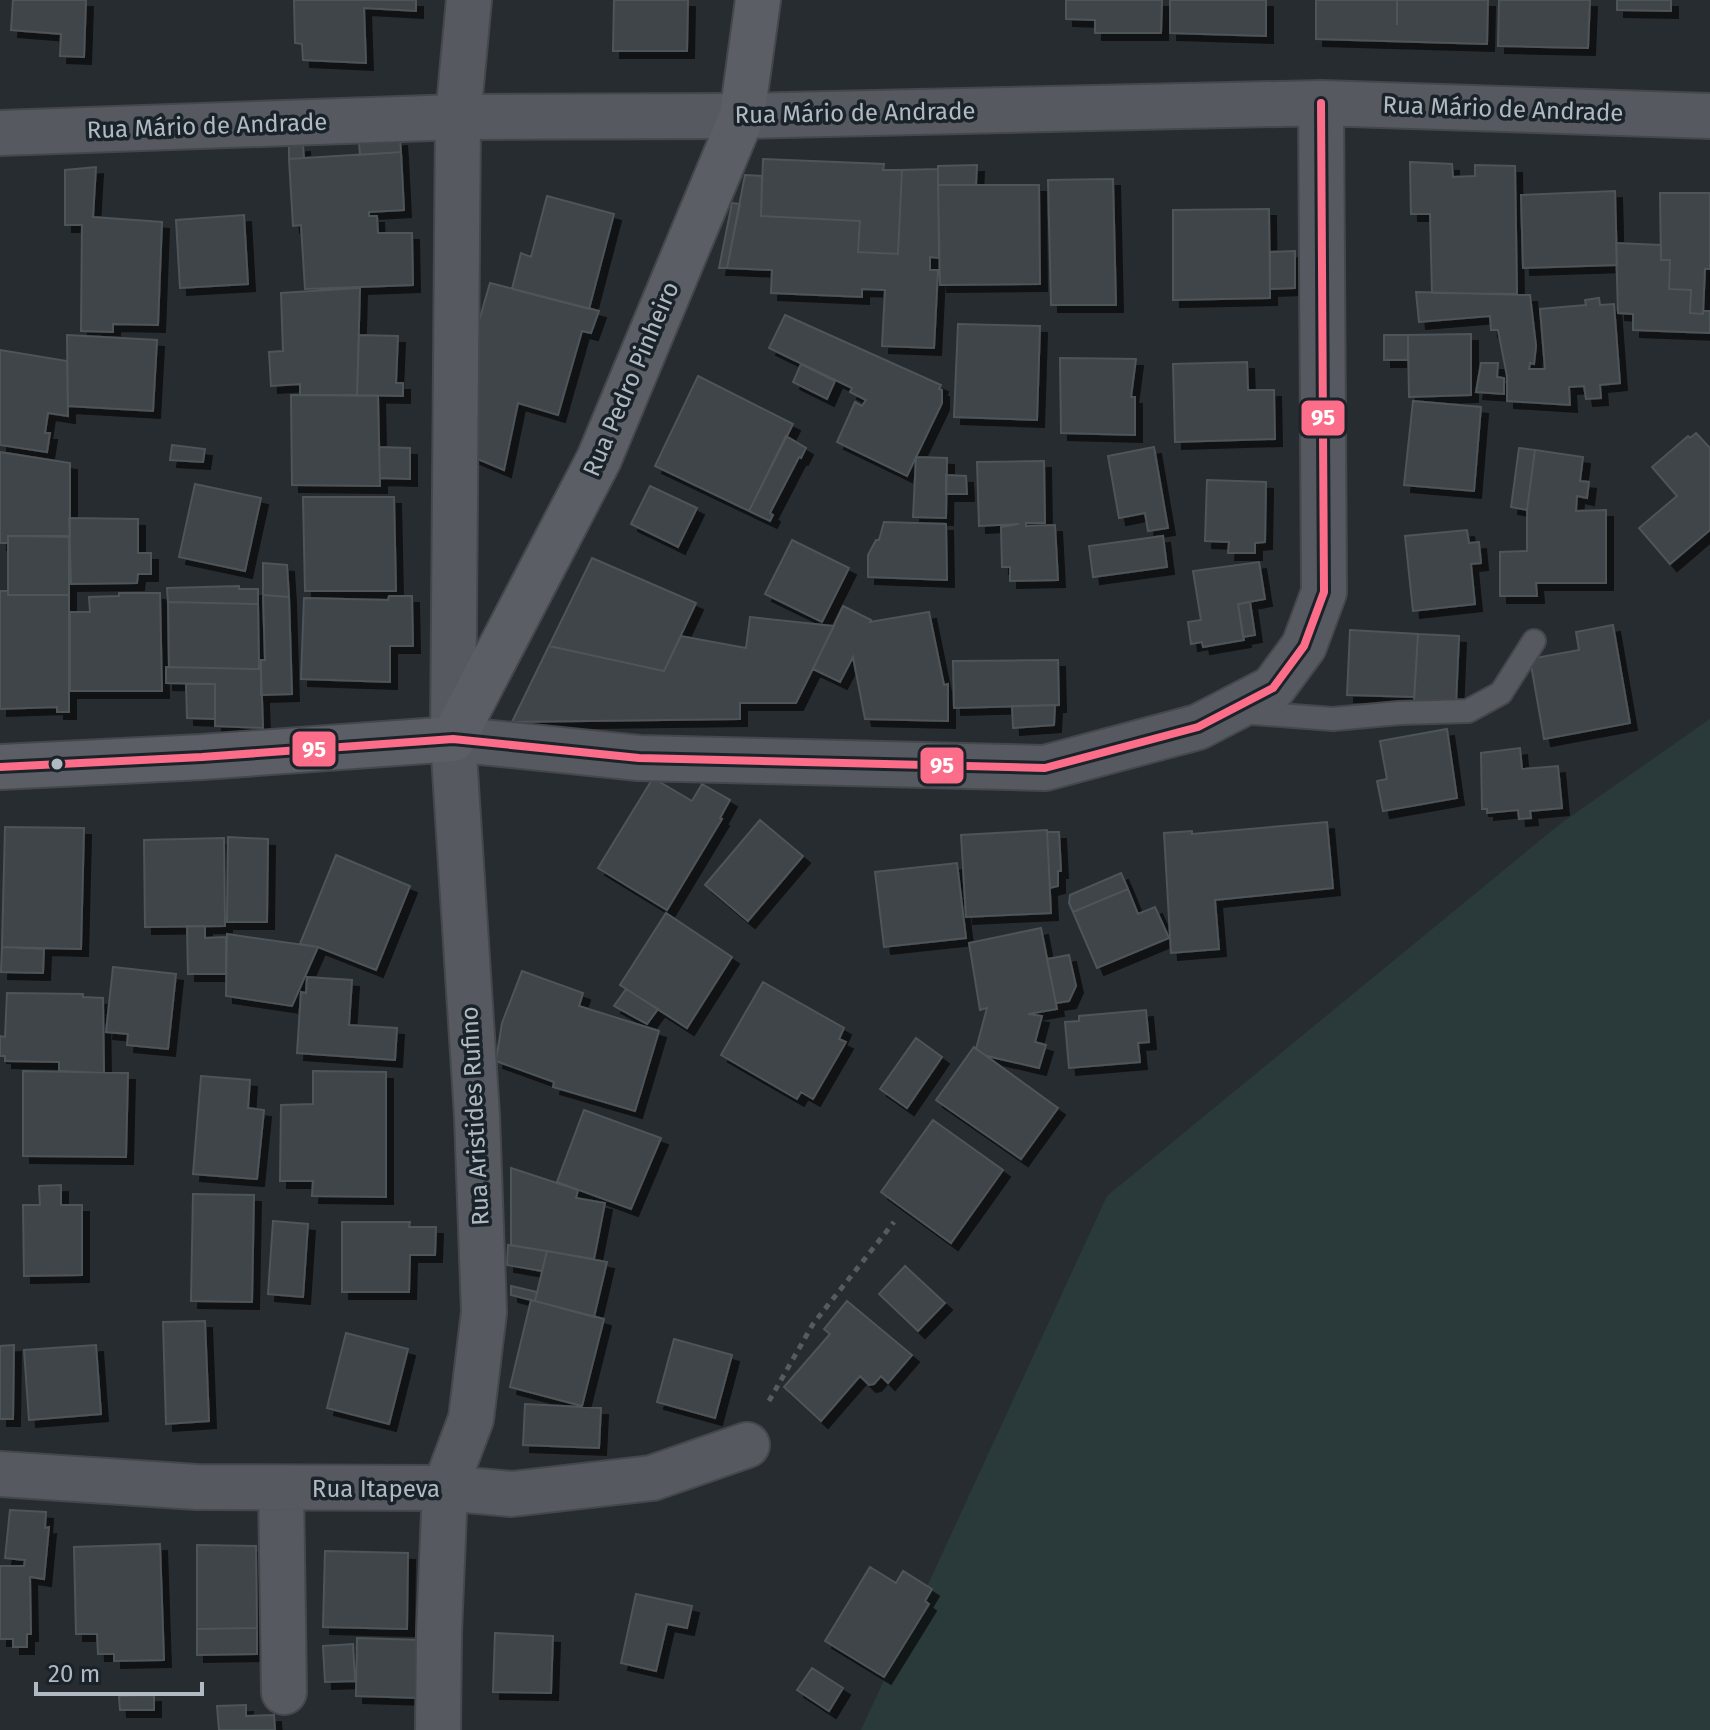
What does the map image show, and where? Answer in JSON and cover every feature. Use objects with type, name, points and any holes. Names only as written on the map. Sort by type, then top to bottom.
[{"type":"street","name":"Rua Aristides Rufino","points":[[438,1730],[445,1488],[471,1419],[484,1312],[477,1116],[453,739],[458,117],[469,0]]},
{"type":"street","name":"Rua Pedro Pinheiro","points":[[453,739],[599,459],[742,116],[758,0]]},
{"type":"street","name":"Rua Mário de Andrade","points":[[0,133],[458,117],[742,116],[1321,103],[1710,116]]},
{"type":"street","points":[[0,767],[202,757],[453,739],[639,758],[1045,768],[1198,727],[1231,711],[1273,688],[1304,646],[1324,592],[1321,103]]},
{"type":"street","name":"Rua Itapeva","points":[[0,1474],[197,1487],[445,1488],[512,1494],[652,1478],[747,1445]]},
{"type":"street","points":[[281,1488],[284,1692]]},
{"type":"lane","points":[[1231,711],[1333,719],[1468,711],[1501,693],[1534,641]]},
{"type":"path","points":[[747,1445],[813,1324],[894,1222]]},
{"type":"shaded area","points":[[1710,719],[1710,1730],[861,1730],[1107,1196],[1560,824]]},
{"type":"building","points":[[13,0],[86,0],[84,57],[60,56],[61,34],[11,30]]},
{"type":"building","points":[[294,0],[416,0],[416,11],[364,8],[366,63],[303,60],[302,44],[295,43]]},
{"type":"building","points":[[614,0],[688,0],[687,51],[613,51]]},
{"type":"building","points":[[1066,0],[1162,0],[1161,33],[1095,33],[1095,20],[1066,19]]},
{"type":"building","points":[[1170,0],[1266,0],[1266,36],[1170,33]]},
{"type":"building","points":[[1316,0],[1488,0],[1487,44],[1316,39]]},
{"type":"building","points":[[1499,0],[1590,0],[1588,48],[1498,46]]},
{"type":"building","points":[[1617,0],[1671,0],[1671,11],[1617,10]]},
{"type":"building","points":[[400,139],[401,152],[360,155],[359,142]]},
{"type":"building","points":[[303,145],[304,158],[289,159],[289,146]]},
{"type":"building","points":[[401,152],[404,210],[369,212],[369,216],[377,216],[378,233],[412,233],[413,285],[305,289],[301,225],[293,226],[289,159]]},
{"type":"building","points":[[763,159],[884,164],[883,170],[902,170],[898,254],[858,252],[860,221],[761,216]]},
{"type":"building","points":[[1410,162],[1452,164],[1453,177],[1475,176],[1475,165],[1515,166],[1517,294],[1432,293],[1430,214],[1411,214]]},
{"type":"building","points":[[977,165],[976,185],[938,185],[938,166]]},
{"type":"building","points":[[96,167],[93,217],[162,222],[158,325],[113,324],[113,332],[81,331],[82,225],[65,225],[65,170]]},
{"type":"building","points":[[938,169],[939,258],[930,257],[930,270],[938,270],[934,348],[882,346],[885,290],[862,289],[862,297],[771,293],[772,270],[727,268],[745,175],[762,176],[761,216],[860,221],[858,252],[898,254],[902,170]]},
{"type":"building","points":[[1113,179],[1116,305],[1051,305],[1048,180]]},
{"type":"building","points":[[938,185],[1039,185],[1040,284],[940,285]]},
{"type":"building","points":[[1615,191],[1617,265],[1523,268],[1521,195]]},
{"type":"building","points":[[1660,193],[1710,193],[1710,269],[1705,269],[1703,314],[1690,313],[1691,290],[1669,289],[1670,260],[1661,260]]},
{"type":"building","points":[[547,196],[614,214],[589,309],[512,289],[521,253],[531,257]]},
{"type":"building","points":[[732,203],[740,204],[727,268],[719,268]]},
{"type":"building","points":[[1269,209],[1270,298],[1173,300],[1173,210]]},
{"type":"building","points":[[244,215],[248,284],[180,288],[176,220]]},
{"type":"building","points":[[1616,243],[1661,245],[1661,260],[1670,260],[1669,289],[1691,290],[1690,313],[1710,311],[1710,333],[1633,330],[1633,314],[1618,313]]},
{"type":"building","points":[[1295,251],[1295,288],[1270,289],[1270,252]]},
{"type":"building","points":[[490,283],[599,311],[591,333],[582,331],[558,415],[518,403],[504,470],[473,457],[460,387]]},
{"type":"building","points":[[360,288],[357,395],[300,395],[300,384],[271,386],[269,352],[283,351],[281,293]]},
{"type":"building","points":[[1416,292],[1530,295],[1536,346],[1534,364],[1530,363],[1529,369],[1545,369],[1540,309],[1586,305],[1585,300],[1599,298],[1600,305],[1614,304],[1620,383],[1600,385],[1601,398],[1586,399],[1584,386],[1569,387],[1570,405],[1507,401],[1507,376],[1498,330],[1491,330],[1490,316],[1419,322]]},
{"type":"building","points":[[785,315],[941,385],[942,403],[907,476],[837,442],[855,402],[862,406],[866,400],[850,392],[852,388],[769,348]]},
{"type":"building","points":[[958,324],[1040,326],[1037,420],[954,417]]},
{"type":"building","points":[[1471,334],[1471,395],[1409,397],[1408,335]]},
{"type":"building","points":[[67,335],[157,340],[153,411],[68,406]]},
{"type":"building","points":[[359,335],[398,336],[396,383],[403,383],[403,396],[357,395]]},
{"type":"building","points":[[1384,335],[1408,335],[1408,360],[1384,360]]},
{"type":"building","points":[[0,350],[67,361],[68,416],[48,413],[45,433],[50,433],[47,452],[0,445]]},
{"type":"building","points":[[1060,358],[1136,359],[1131,397],[1135,397],[1135,435],[1061,433]]},
{"type":"building","points":[[1247,362],[1248,390],[1274,390],[1275,439],[1175,442],[1173,364]]},
{"type":"building","points":[[1481,363],[1498,363],[1497,377],[1504,378],[1504,394],[1476,392]]},
{"type":"building","points":[[801,364],[835,381],[827,399],[793,382]]},
{"type":"building","points":[[698,376],[793,424],[749,511],[655,466]]},
{"type":"building","points":[[291,395],[378,396],[380,486],[292,485]]},
{"type":"building","points":[[1413,401],[1481,407],[1474,491],[1404,485]]},
{"type":"building","points":[[1696,433],[1710,448],[1710,530],[1670,564],[1639,528],[1677,496],[1652,467],[1688,436],[1690,438]]},
{"type":"building","points":[[786,436],[806,448],[770,513],[773,515],[770,521],[749,511]]},
{"type":"building","points":[[172,445],[205,449],[203,462],[170,460]]},
{"type":"building","points":[[379,447],[410,448],[410,479],[380,478]]},
{"type":"building","points":[[1154,447],[1168,528],[1148,531],[1145,513],[1119,518],[1108,456]]},
{"type":"building","points":[[1519,448],[1535,450],[1527,510],[1511,507]]},
{"type":"building","points":[[1535,450],[1583,457],[1580,481],[1589,482],[1587,498],[1577,496],[1576,511],[1606,510],[1606,583],[1536,583],[1537,596],[1500,596],[1500,552],[1527,551],[1527,510]]},
{"type":"building","points":[[0,452],[70,463],[70,537],[8,536],[8,543],[0,543]]},
{"type":"building","points":[[916,457],[947,458],[946,518],[913,517]]},
{"type":"building","points":[[1044,461],[1045,523],[1026,523],[1026,526],[1055,525],[1058,580],[1010,581],[1010,567],[1002,567],[1001,527],[1019,524],[979,526],[977,462]]},
{"type":"building","points":[[946,475],[966,476],[967,494],[946,494]]},
{"type":"building","points":[[1207,480],[1266,482],[1265,542],[1255,543],[1255,553],[1228,553],[1229,542],[1205,541]]},
{"type":"building","points":[[195,484],[261,498],[245,571],[179,557]]},
{"type":"building","points":[[650,486],[697,508],[678,547],[631,524]]},
{"type":"building","points":[[303,497],[394,497],[396,591],[305,591]]},
{"type":"building","points":[[69,518],[138,519],[138,553],[151,553],[151,574],[138,574],[137,583],[71,584]]},
{"type":"building","points":[[884,522],[946,524],[947,580],[868,577],[868,555],[876,540],[879,540]]},
{"type":"building","points":[[1467,530],[1469,543],[1479,542],[1481,563],[1471,564],[1475,604],[1413,611],[1405,536]]},
{"type":"building","points":[[8,536],[69,536],[69,595],[8,595]]},
{"type":"building","points":[[1163,536],[1167,567],[1093,577],[1089,546]]},
{"type":"building","points":[[792,540],[849,568],[822,622],[765,594]]},
{"type":"building","points":[[592,558],[696,603],[664,671],[549,646]]},
{"type":"building","points":[[1259,562],[1265,599],[1238,604],[1244,640],[1203,647],[1202,642],[1191,644],[1188,622],[1201,620],[1193,571]]},
{"type":"building","points":[[263,563],[287,565],[289,597],[263,595]]},
{"type":"building","points":[[239,586],[239,589],[258,589],[258,604],[168,602],[167,588]]},
{"type":"building","points":[[0,591],[8,591],[8,595],[69,595],[69,712],[57,712],[57,707],[0,709]]},
{"type":"building","points":[[119,593],[160,593],[162,691],[70,691],[70,612],[90,612],[89,597],[119,596]]},
{"type":"building","points":[[263,595],[289,597],[292,694],[261,695],[261,660],[265,660]]},
{"type":"building","points":[[389,596],[412,596],[413,646],[390,646],[390,682],[301,679],[304,598],[388,600]]},
{"type":"building","points":[[168,602],[258,604],[259,669],[169,667]]},
{"type":"building","points":[[1250,602],[1255,635],[1243,637],[1238,604]]},
{"type":"building","points":[[843,606],[870,622],[929,612],[944,685],[948,684],[948,721],[865,719],[853,657],[840,682],[813,669]]},
{"type":"building","points":[[750,617],[834,626],[796,703],[740,703],[740,719],[512,722],[549,646],[664,671],[681,636],[746,648]]},
{"type":"building","points":[[1613,625],[1630,723],[1544,739],[1530,659],[1579,650],[1576,632]]},
{"type":"building","points":[[1350,630],[1418,634],[1414,697],[1347,695]]},
{"type":"building","points":[[1418,634],[1459,636],[1456,704],[1414,703]]},
{"type":"building","points":[[1058,660],[1059,705],[954,708],[953,661]]},
{"type":"building","points":[[166,667],[261,669],[263,728],[215,726],[215,684],[166,683]]},
{"type":"building","points":[[186,684],[215,684],[215,719],[187,718]]},
{"type":"building","points":[[1055,705],[1054,725],[1013,728],[1012,706]]},
{"type":"building","points":[[1447,729],[1457,798],[1383,811],[1377,781],[1387,779],[1380,741]]},
{"type":"building","points":[[1520,748],[1522,769],[1558,766],[1562,808],[1530,811],[1531,818],[1519,819],[1518,810],[1487,813],[1487,809],[1482,809],[1481,753]]},
{"type":"building","points":[[653,778],[692,801],[702,784],[730,800],[722,819],[667,910],[598,868]]},
{"type":"building","points":[[760,820],[803,856],[748,921],[705,885]]},
{"type":"building","points":[[1327,822],[1333,888],[1215,900],[1219,949],[1171,953],[1164,833],[1192,831],[1192,834]]},
{"type":"building","points":[[5,827],[84,828],[81,949],[2,947]]},
{"type":"building","points":[[1047,830],[1051,913],[966,917],[961,835]]},
{"type":"building","points":[[1047,832],[1059,832],[1061,871],[1058,871],[1058,886],[1050,888]]},
{"type":"building","points":[[228,837],[268,839],[267,922],[227,922]]},
{"type":"building","points":[[224,838],[225,926],[145,927],[144,840]]},
{"type":"building","points":[[336,855],[410,886],[376,970],[318,947],[300,944]]},
{"type":"building","points":[[957,863],[966,938],[884,947],[875,872]]},
{"type":"building","points":[[1121,873],[1128,889],[1073,912],[1070,895]]},
{"type":"building","points":[[1128,889],[1138,914],[1155,907],[1169,938],[1097,968],[1073,912]]},
{"type":"building","points":[[666,913],[732,957],[687,1028],[620,985]]},
{"type":"building","points":[[187,926],[205,926],[205,938],[226,937],[226,974],[188,974]]},
{"type":"building","points":[[1041,928],[1057,1009],[1028,1014],[1042,1016],[1035,1042],[1046,1045],[1039,1068],[987,1056],[976,1049],[987,1008],[980,1010],[969,943]]},
{"type":"building","points":[[227,934],[318,947],[292,1006],[226,996]]},
{"type":"building","points":[[2,947],[44,949],[43,973],[1,972]]},
{"type":"building","points":[[1069,955],[1076,986],[1069,1001],[1056,1003],[1047,959]]},
{"type":"building","points":[[113,967],[176,974],[168,1049],[127,1045],[128,1034],[106,1032]]},
{"type":"building","points":[[522,971],[583,993],[579,1006],[659,1031],[635,1111],[553,1087],[554,1082],[496,1061],[502,1023]]},
{"type":"building","points":[[307,977],[352,980],[349,1025],[397,1028],[395,1060],[297,1053],[301,992],[306,993]]},
{"type":"building","points":[[763,982],[844,1028],[839,1039],[846,1042],[813,1099],[801,1092],[797,1099],[721,1055]]},
{"type":"building","points":[[626,989],[658,1009],[647,1024],[614,1006]]},
{"type":"building","points":[[7,993],[83,994],[83,997],[103,998],[104,1073],[59,1071],[59,1062],[5,1061],[5,1056],[0,1056],[0,1036],[5,1037]]},
{"type":"building","points":[[1146,1010],[1149,1042],[1138,1043],[1140,1062],[1069,1068],[1065,1022],[1079,1021],[1079,1016]]},
{"type":"building","points":[[916,1038],[942,1057],[907,1108],[880,1089]]},
{"type":"building","points":[[974,1047],[1058,1108],[1021,1159],[936,1100]]},
{"type":"building","points":[[23,1071],[128,1073],[126,1157],[23,1156]]},
{"type":"building","points":[[313,1071],[386,1072],[386,1197],[312,1196],[313,1181],[280,1181],[281,1105],[313,1104]]},
{"type":"building","points":[[201,1076],[250,1080],[248,1108],[264,1110],[257,1179],[193,1174]]},
{"type":"building","points":[[584,1110],[661,1138],[631,1209],[557,1182]]},
{"type":"building","points":[[933,1120],[1003,1170],[951,1243],[881,1192]]},
{"type":"building","points":[[511,1168],[578,1190],[576,1198],[605,1203],[594,1259],[511,1245]]},
{"type":"building","points":[[61,1185],[61,1205],[82,1205],[82,1275],[24,1276],[23,1205],[40,1205],[39,1186]]},
{"type":"building","points":[[193,1194],[254,1195],[252,1302],[191,1301]]},
{"type":"building","points":[[273,1221],[308,1224],[303,1297],[268,1294]]},
{"type":"building","points":[[342,1222],[410,1222],[409,1227],[436,1227],[435,1255],[410,1255],[409,1292],[342,1292]]},
{"type":"building","points":[[508,1245],[547,1251],[542,1271],[507,1265]]},
{"type":"building","points":[[547,1251],[607,1262],[594,1317],[535,1301]]},
{"type":"building","points":[[905,1266],[945,1303],[918,1331],[879,1294]]},
{"type":"building","points":[[511,1286],[537,1292],[535,1301],[511,1295]]},
{"type":"building","points":[[531,1300],[604,1319],[582,1406],[510,1387]]},
{"type":"building","points":[[847,1301],[912,1355],[888,1383],[881,1376],[869,1385],[860,1376],[821,1421],[784,1387],[830,1334],[824,1329]]},
{"type":"building","points":[[205,1321],[209,1421],[166,1424],[163,1322]]},
{"type":"building","points":[[346,1333],[408,1349],[389,1424],[327,1408]]},
{"type":"building","points":[[674,1339],[732,1355],[715,1418],[657,1402]]},
{"type":"building","points":[[14,1345],[13,1419],[0,1419],[0,1346]]},
{"type":"building","points":[[96,1345],[101,1414],[29,1420],[24,1350]]},
{"type":"building","points":[[525,1404],[601,1408],[599,1448],[523,1445]]},
{"type":"building","points":[[10,1510],[46,1512],[45,1528],[49,1527],[44,1579],[30,1577],[31,1634],[27,1634],[27,1647],[13,1647],[13,1639],[0,1639],[0,1566],[24,1566],[25,1560],[5,1558]]},
{"type":"building","points":[[160,1544],[164,1660],[114,1661],[114,1654],[98,1654],[97,1634],[76,1634],[74,1547]]},
{"type":"building","points":[[197,1545],[256,1546],[257,1628],[197,1629]]},
{"type":"building","points":[[325,1551],[408,1553],[407,1629],[323,1627]]},
{"type":"building","points":[[870,1567],[896,1583],[903,1571],[932,1589],[925,1601],[929,1604],[884,1677],[825,1641]]},
{"type":"building","points":[[636,1594],[692,1606],[687,1628],[667,1624],[656,1671],[621,1663]]},
{"type":"building","points":[[257,1628],[257,1654],[197,1655],[197,1629]]},
{"type":"building","points":[[495,1633],[553,1636],[551,1693],[493,1692]]},
{"type":"building","points":[[357,1638],[420,1640],[419,1698],[356,1696]]},
{"type":"building","points":[[353,1644],[355,1681],[325,1682],[323,1646]]},
{"type":"building","points":[[812,1668],[843,1688],[829,1711],[797,1690]]},
{"type":"building","points":[[154,1695],[154,1710],[120,1710],[119,1696]]},
{"type":"building","points":[[246,1705],[246,1716],[274,1715],[275,1730],[219,1730],[217,1706]]},
{"type":"transit line","name":"95","points":[[0,767],[202,757],[453,739],[639,758],[1045,768],[1198,727],[1273,688],[1304,646],[1324,592],[1321,103]]}]
